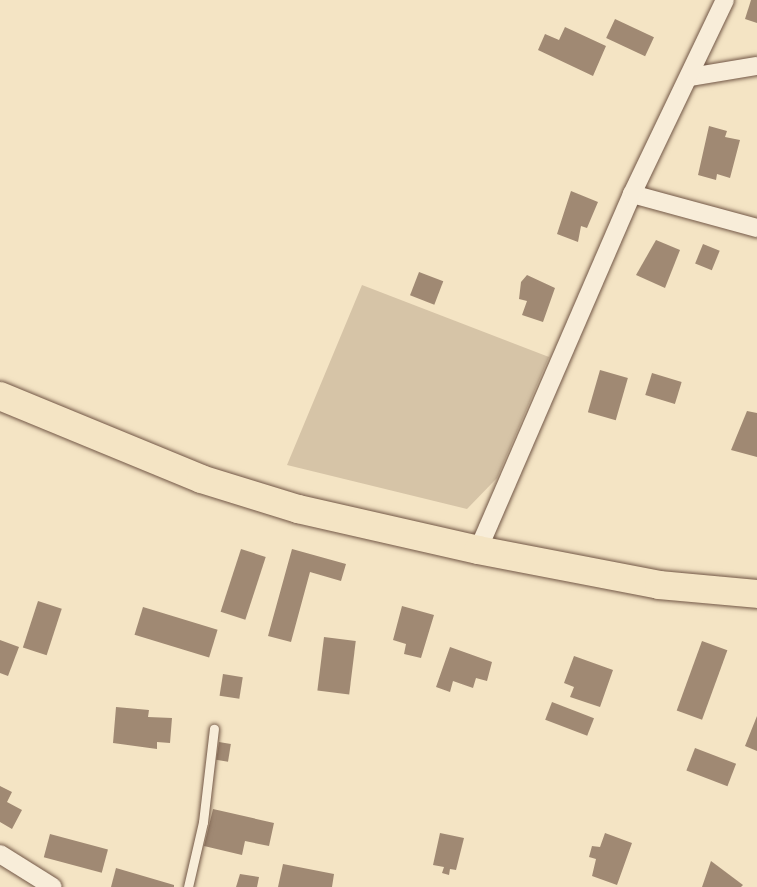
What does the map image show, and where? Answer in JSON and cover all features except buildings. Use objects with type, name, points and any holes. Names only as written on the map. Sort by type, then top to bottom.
[{"type":"main road","points":[[0,396],[201,479],[298,510],[478,550],[659,585],[757,594]]},
{"type":"street","points":[[478,550],[632,194],[691,77],[725,0]]},
{"type":"street","points":[[691,77],[757,66]]},
{"type":"street","points":[[632,194],[757,228]]},
{"type":"street","points":[[0,854],[53,887]]},
{"type":"lane","points":[[188,887],[203,822],[214,729]]},
{"type":"shaded area","points":[[362,285],[549,357],[497,478],[467,509],[287,465]]}]
